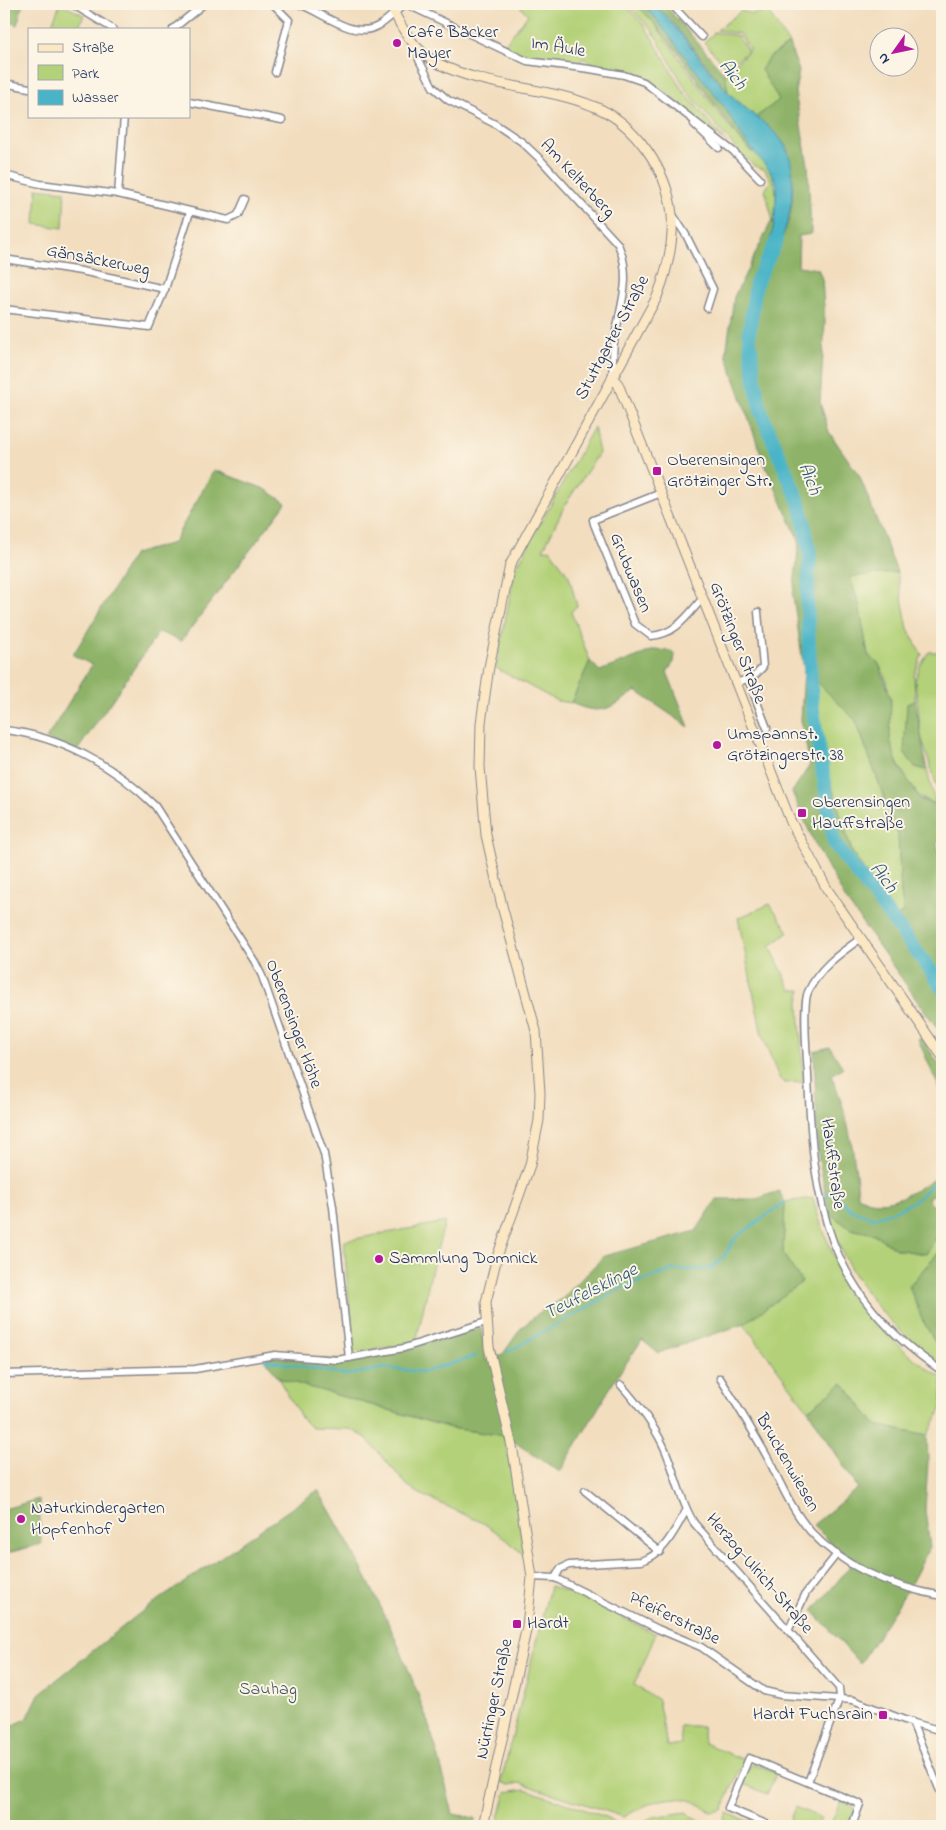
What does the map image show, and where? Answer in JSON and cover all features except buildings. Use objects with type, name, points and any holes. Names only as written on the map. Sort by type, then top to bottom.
[{"type":"main road","name":"Stuttgarter Straße","points":[[390,4],[400,27],[419,49],[437,63],[456,71],[570,98],[595,106],[613,117],[630,130],[647,151],[660,175],[672,214],[672,231],[664,279],[647,316],[510,565],[489,667],[481,723],[480,767],[486,835],[502,906],[536,1031],[540,1093],[539,1120],[530,1165],[490,1280],[486,1322]]},
{"type":"main road","name":"Grötzinger Straße","points":[[612,377],[618,384],[735,683],[803,847],[827,889],[860,939],[942,1056]]},
{"type":"main road","name":"Nürtinger Straße","points":[[483,1826],[527,1626],[532,1577],[520,1488],[496,1380],[486,1322]]},
{"type":"street","points":[[72,4],[111,28]]},
{"type":"street","points":[[174,28],[204,4]]},
{"type":"street","points":[[273,4],[289,20],[275,72]]},
{"type":"street","name":"Im Äule","points":[[299,4],[346,26],[364,30],[378,26],[406,4],[527,61],[579,67],[634,78],[655,89],[688,117],[734,151],[760,179]]},
{"type":"street","points":[[671,4],[702,37]]},
{"type":"street","name":"Am Kelterberg","points":[[419,49],[420,60],[433,87],[448,100],[495,124],[522,142],[618,244],[624,260],[626,278],[614,342],[612,377]]},
{"type":"street","points":[[4,83],[28,88]]},
{"type":"street","points":[[190,102],[282,120]]},
{"type":"street","name":"Im Äule","points":[[688,117],[719,148]]},
{"type":"street","points":[[118,194],[124,118]]},
{"type":"street","points":[[4,175],[40,184],[118,194],[228,220],[238,215],[244,199]]},
{"type":"street","name":"Gänsäckerweg","points":[[4,259],[80,271],[165,290],[190,212]]},
{"type":"street","points":[[672,214],[686,235],[713,289],[707,308]]},
{"type":"street","points":[[4,309],[149,327],[165,290]]},
{"type":"street","name":"Grubwasen","points":[[661,493],[593,520],[594,524],[629,612],[639,630],[651,636],[669,632],[684,621],[702,599]]},
{"type":"street","points":[[735,683],[755,675],[762,667],[758,612]]},
{"type":"street","points":[[748,678],[767,728]]},
{"type":"street","name":"Oberensinger Höhe","points":[[4,730],[46,739],[77,751],[137,788],[155,806],[255,962],[324,1154],[333,1207],[349,1358]]},
{"type":"street","name":"Hauffstraße","points":[[860,939],[818,972],[807,994],[808,1082],[815,1179],[825,1222],[836,1251],[862,1296],[893,1332],[942,1371]]},
{"type":"street","points":[[4,1374],[195,1369],[275,1355],[323,1361],[404,1348],[486,1322]]},
{"type":"street","name":"Bruckenwiesen","points":[[720,1378],[761,1447],[798,1516],[821,1542],[860,1569],[908,1589],[942,1596]]},
{"type":"street","name":"Herzog-Ulrich-Straße","points":[[621,1384],[653,1426],[663,1445],[686,1511],[717,1552],[839,1688],[840,1698]]},
{"type":"street","points":[[585,1491],[660,1552]]},
{"type":"street","points":[[555,1578],[560,1569],[569,1564],[642,1561],[652,1558],[660,1552],[686,1511]]},
{"type":"street","points":[[788,1631],[806,1593],[837,1554]]},
{"type":"street","name":"Pfeiferstraße","points":[[532,1577],[555,1578],[658,1629],[701,1647],[764,1691],[853,1700],[942,1731]]},
{"type":"street","points":[[808,1782],[840,1698]]},
{"type":"street","points":[[912,1722],[942,1796]]},
{"type":"street","points":[[771,1826],[728,1808],[749,1758],[860,1804],[852,1826]]},
{"type":"green space","points":[[4,4],[23,4],[17,25],[4,20]]},
{"type":"green space","points":[[60,4],[84,15],[78,28],[50,28]]},
{"type":"green space","points":[[518,4],[624,4],[645,26],[683,91],[727,143],[665,91],[636,74],[598,67],[583,58],[579,64],[531,59],[503,46],[528,15]]},
{"type":"green space","points":[[627,4],[636,4],[649,16],[726,123],[751,152],[754,152],[769,169],[773,177],[776,193],[774,225],[765,190],[771,181],[765,170],[753,165],[739,152],[687,91],[652,30]]},
{"type":"green space","points":[[636,4],[641,4],[654,16],[723,105],[754,152],[751,152],[736,134],[681,57]]},
{"type":"green space","points":[[654,4],[664,4],[725,74],[728,92],[671,20]]},
{"type":"green space","points":[[767,10],[789,44],[768,58],[780,100],[756,117],[728,92],[725,74],[750,50],[740,34],[717,30],[741,11],[753,14]]},
{"type":"green space","points":[[715,32],[738,36],[748,51],[727,68],[704,42]]},
{"type":"green space","points":[[789,44],[799,71],[795,92],[808,165],[811,234],[799,236],[798,266],[818,269],[822,279],[825,322],[820,402],[829,432],[860,477],[897,572],[850,577],[859,604],[868,655],[879,664],[891,699],[890,739],[897,763],[920,799],[942,807],[942,838],[937,843],[942,881],[942,1035],[846,900],[815,844],[792,792],[810,765],[801,720],[804,670],[793,596],[799,541],[763,460],[726,354],[734,297],[772,220],[774,225],[766,255],[786,227],[791,208],[792,173],[788,152],[778,136],[756,117],[779,100],[761,70],[768,58]],"holes":[[[814,679],[856,721],[898,835],[901,893],[904,912],[894,918],[852,852],[827,771]]]},
{"type":"green space","points":[[37,188],[65,191],[63,228],[35,224]]},
{"type":"green space","points":[[594,427],[599,453],[565,505],[543,550],[550,549],[569,576],[577,606],[571,612],[590,661],[571,703],[557,701],[496,668],[515,569]]},
{"type":"green space","points":[[214,470],[265,489],[286,503],[181,641],[159,632],[77,751],[46,739],[92,665],[73,655],[134,554],[173,543]]},
{"type":"green space","points":[[897,572],[908,629],[922,655],[914,675],[915,701],[907,704],[915,767],[927,770],[935,803],[921,797],[916,792],[901,770],[895,756],[890,741],[887,684],[878,664],[868,655],[859,604],[849,576]]},
{"type":"green space","points":[[654,650],[671,651],[675,654],[674,662],[667,672],[689,727],[636,691],[606,709],[591,709],[571,703],[590,661],[600,671]]},
{"type":"green space","points":[[929,652],[942,652],[942,803],[921,736],[915,680],[920,666]]},
{"type":"green space","points":[[814,679],[856,721],[898,835],[901,893],[904,912],[894,918],[852,852],[827,771]]},
{"type":"green space","points":[[915,701],[927,770],[915,767],[904,752],[907,704]]},
{"type":"green space","points":[[770,904],[789,932],[770,946],[791,990],[801,990],[799,1003],[803,1082],[784,1083],[779,1078],[762,1035],[738,918]]},
{"type":"green space","points":[[921,1037],[942,1069],[942,1095],[918,1039]]},
{"type":"green space","points":[[830,1047],[843,1068],[831,1075],[842,1104],[850,1134],[858,1196],[869,1201],[891,1200],[912,1192],[942,1174],[942,1188],[928,1198],[938,1215],[941,1226],[940,1231],[926,1254],[896,1249],[874,1234],[851,1229],[829,1213],[818,1154],[814,1051]]},
{"type":"green space","points":[[779,1191],[785,1202],[783,1254],[802,1282],[744,1324],[658,1353],[642,1340],[616,1378],[560,1472],[505,1436],[451,1428],[278,1378],[266,1360],[266,1357],[349,1360],[481,1328],[486,1361],[503,1354],[521,1328],[540,1312],[562,1299],[604,1256],[696,1231],[717,1199],[756,1199]]},
{"type":"green space","points":[[813,1198],[832,1252],[860,1301],[896,1343],[918,1362],[942,1378],[942,1408],[927,1436],[876,1425],[843,1383],[808,1410],[744,1324],[801,1282],[783,1254],[785,1202]]},
{"type":"green space","points":[[829,1213],[851,1229],[874,1234],[896,1249],[925,1254],[942,1228],[942,1248],[909,1286],[922,1319],[942,1354],[942,1365],[904,1334],[871,1299],[857,1280],[846,1259],[836,1237]]},
{"type":"green space","points":[[445,1222],[432,1268],[416,1343],[353,1353],[344,1241]]},
{"type":"green space","points":[[942,1248],[942,1354],[922,1319],[909,1286]]},
{"type":"green space","points":[[278,1378],[451,1428],[505,1436],[525,1556],[485,1524],[418,1493],[407,1485],[365,1437],[350,1429],[312,1428],[302,1419]]},
{"type":"green space","points":[[843,1383],[876,1425],[927,1436],[928,1462],[925,1510],[930,1547],[908,1589],[860,1664],[813,1611],[855,1560],[832,1544],[813,1525],[858,1488],[808,1410]]},
{"type":"green space","name":"Sauhag","points":[[318,1490],[351,1548],[381,1608],[408,1669],[434,1742],[453,1814],[475,1818],[475,1826],[4,1826],[4,1729],[27,1719],[39,1694],[140,1613]]},
{"type":"green space","name":"Naturkindergarten Hopfenhof","points":[[39,1499],[41,1544],[4,1554],[4,1509]]},
{"type":"green space","points":[[550,1586],[584,1598],[656,1634],[634,1685],[658,1700],[667,1746],[681,1744],[680,1726],[702,1726],[704,1743],[744,1760],[722,1810],[711,1812],[689,1800],[678,1798],[657,1801],[624,1817],[520,1783],[509,1785],[501,1782]]},
{"type":"green space","points":[[754,1764],[777,1772],[767,1794],[741,1783],[747,1769]]},
{"type":"green space","points":[[525,1789],[609,1818],[620,1826],[497,1826],[506,1792]]},
{"type":"green space","points":[[841,1800],[853,1807],[854,1812],[848,1826],[832,1821]]},
{"type":"green space","points":[[795,1807],[821,1818],[818,1826],[787,1826]]},
{"type":"green space","points":[[686,1812],[706,1826],[646,1826],[642,1822],[653,1817]]},
{"type":"green space","points":[[727,1813],[760,1826],[721,1826]]},
{"type":"water","points":[[641,4],[654,4],[727,91],[772,130],[785,146],[790,158],[792,171],[792,200],[781,241],[769,257],[766,255],[774,225],[777,185],[773,175],[746,142],[723,105],[654,16]]},
{"type":"waterway","name":"Aich","points":[[777,240],[756,283],[749,334],[761,412],[801,507],[810,554],[807,604],[812,704],[834,843],[932,972],[942,988]]},
{"type":"waterway","name":"Teufelsklinge","points":[[826,1193],[836,1196],[850,1209],[874,1218],[906,1206],[942,1177]]},
{"type":"waterway","name":"Teufelsklinge","points":[[507,1352],[624,1287],[673,1270],[710,1269],[724,1257],[735,1238],[785,1202]]},
{"type":"waterway","name":"Teufelsklinge","points":[[266,1360],[347,1375],[386,1368],[424,1372],[476,1356]]},
{"type":"place","name":"Cafe Bäcker Mayer","points":[[397,43]]},
{"type":"place","name":"Oberensingen Grötzinger Str.","points":[[657,471]]},
{"type":"place","name":"Umspannst. Grötzingerstr. 38","points":[[717,745]]},
{"type":"place","name":"Oberensingen Hauffstraße","points":[[802,813]]},
{"type":"place","name":"Sammlung Domnick","points":[[379,1259]]},
{"type":"place","name":"Naturkindergarten Hopfenhof","points":[[21,1519]]},
{"type":"place","name":"Hardt","points":[[517,1624]]},
{"type":"place","name":"Hardt Fuchsrain","points":[[883,1715]]}]
